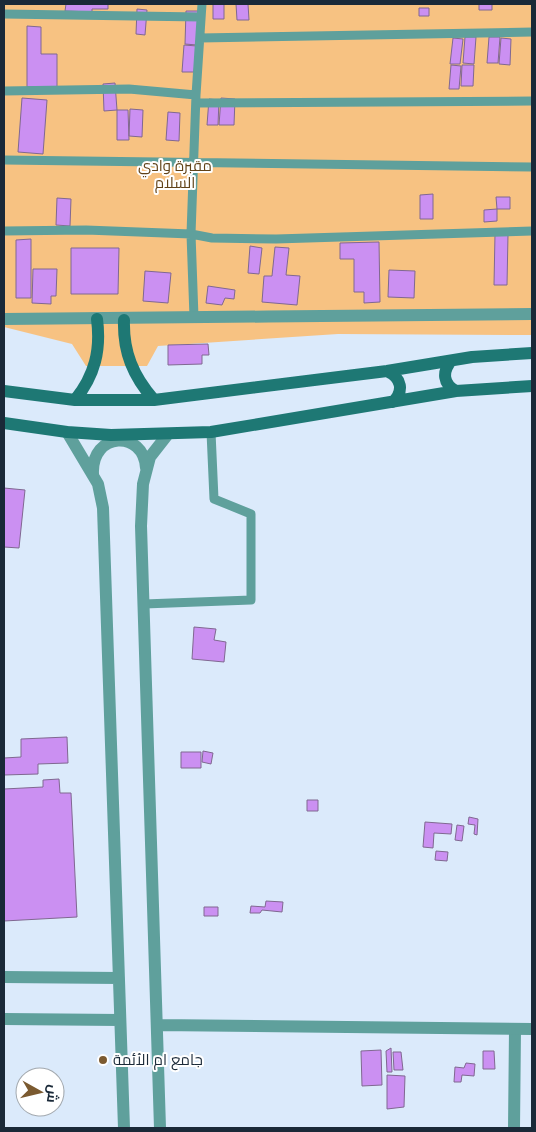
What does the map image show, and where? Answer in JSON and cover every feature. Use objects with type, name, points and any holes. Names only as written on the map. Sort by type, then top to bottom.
[{"type":"main road","points":[[75,400],[84,388],[96,362],[98,348],[97,319]]},
{"type":"main road","points":[[124,320],[124,335],[130,363],[136,377],[154,400]]},
{"type":"main road","points":[[4,391],[75,400],[154,400],[388,371],[451,361],[532,353]]},
{"type":"main road","points":[[451,361],[445,371],[445,377],[451,388],[456,391]]},
{"type":"main road","points":[[388,371],[395,374],[400,381],[401,389],[398,397],[393,402]]},
{"type":"main road","points":[[4,423],[67,432],[111,434],[211,432],[456,391],[532,386]]},
{"type":"street","points":[[4,319],[124,320],[194,316],[532,314]]},
{"type":"street","points":[[67,432],[98,484],[103,508],[124,1128]]},
{"type":"street","points":[[146,473],[150,457],[168,434]]},
{"type":"street","points":[[93,475],[92,464],[97,452],[104,444],[114,440],[123,440],[140,450],[146,460],[141,526],[160,1128]]},
{"type":"street","points":[[4,977],[119,978]]},
{"type":"street","points":[[4,1019],[120,1020]]},
{"type":"street","points":[[157,1024],[532,1030]]},
{"type":"street","points":[[514,1128],[515,1029]]},
{"type":"lane","points":[[194,316],[191,234],[202,4]]},
{"type":"lane","points":[[4,14],[201,17]]},
{"type":"lane","points":[[200,38],[532,32]]},
{"type":"lane","points":[[4,90],[129,89],[197,99],[532,101]]},
{"type":"lane","points":[[4,160],[532,167]]},
{"type":"lane","points":[[4,231],[86,230],[191,234],[212,238],[276,239],[532,231]]},
{"type":"lane","points":[[144,604],[251,600],[251,514],[214,499],[211,432]]},
{"type":"green space","name":"مقبرة وادي السلام","points":[[4,4],[532,4],[532,335],[338,334],[158,346],[147,366],[86,366],[72,344],[4,327]]},
{"type":"building","points":[[66,4],[108,4],[108,9],[92,9],[92,12],[65,11]]},
{"type":"building","points":[[213,4],[224,4],[224,19],[213,19]]},
{"type":"building","points":[[236,4],[248,4],[249,20],[237,20]]},
{"type":"building","points":[[479,4],[492,4],[492,10],[479,10]]},
{"type":"building","points":[[419,8],[429,8],[429,16],[419,16]]},
{"type":"building","points":[[137,9],[147,10],[145,35],[136,34]]},
{"type":"building","points":[[186,11],[198,11],[197,45],[185,44]]},
{"type":"building","points":[[27,26],[41,27],[41,54],[57,54],[57,87],[27,87]]},
{"type":"building","points":[[465,37],[476,37],[474,64],[463,63]]},
{"type":"building","points":[[489,37],[500,37],[498,63],[487,63]]},
{"type":"building","points":[[453,38],[463,39],[460,64],[450,64]]},
{"type":"building","points":[[501,38],[511,39],[510,65],[499,64]]},
{"type":"building","points":[[184,45],[197,46],[194,72],[182,72]]},
{"type":"building","points":[[451,65],[461,66],[459,89],[449,89]]},
{"type":"building","points":[[462,65],[474,65],[473,86],[461,86]]},
{"type":"building","points":[[115,83],[117,110],[104,111],[103,84]]},
{"type":"building","points":[[22,98],[47,100],[43,154],[18,152]]},
{"type":"building","points":[[221,98],[235,99],[234,125],[219,125]]},
{"type":"building","points":[[209,99],[219,100],[218,125],[207,125]]},
{"type":"building","points":[[130,109],[143,110],[142,137],[129,136]]},
{"type":"building","points":[[117,110],[128,110],[129,140],[117,140]]},
{"type":"building","points":[[168,112],[180,113],[179,141],[166,140]]},
{"type":"building","points":[[433,194],[433,219],[420,219],[420,195]]},
{"type":"building","points":[[496,197],[510,197],[510,209],[497,209]]},
{"type":"building","points":[[57,198],[71,199],[70,226],[56,225]]},
{"type":"building","points":[[497,209],[497,221],[484,222],[484,210]]},
{"type":"building","points":[[495,234],[508,234],[507,285],[494,285]]},
{"type":"building","points":[[31,239],[31,298],[16,298],[16,240]]},
{"type":"building","points":[[379,242],[380,302],[364,303],[364,292],[354,292],[354,259],[340,259],[340,243]]},
{"type":"building","points":[[250,246],[262,248],[259,274],[248,273]]},
{"type":"building","points":[[275,247],[289,248],[286,275],[300,276],[297,305],[262,302],[264,276],[272,276]]},
{"type":"building","points":[[71,248],[119,248],[118,294],[71,294]]},
{"type":"building","points":[[33,269],[57,269],[56,296],[51,296],[51,304],[32,303]]},
{"type":"building","points":[[389,270],[415,271],[414,298],[388,297]]},
{"type":"building","points":[[145,271],[171,273],[168,303],[143,301]]},
{"type":"building","points":[[208,286],[235,290],[234,299],[225,298],[222,305],[206,303]]},
{"type":"building","points":[[208,344],[209,355],[202,355],[202,364],[168,365],[168,345]]},
{"type":"building","points":[[4,488],[25,490],[19,548],[4,547]]},
{"type":"building","points":[[194,627],[216,629],[214,640],[226,642],[224,662],[192,659]]},
{"type":"building","points":[[67,737],[68,763],[38,764],[38,774],[4,775],[4,758],[21,757],[21,739]]},
{"type":"building","points":[[203,751],[213,753],[211,764],[202,762]]},
{"type":"building","points":[[181,752],[201,752],[201,768],[181,768]]},
{"type":"building","points":[[59,779],[60,793],[71,793],[77,917],[4,921],[4,789],[43,787],[43,780]]},
{"type":"building","points":[[307,800],[318,800],[318,811],[307,811]]},
{"type":"building","points":[[469,817],[478,819],[477,835],[474,834],[475,825],[468,824]]},
{"type":"building","points":[[425,822],[452,824],[451,834],[434,833],[433,848],[423,847]]},
{"type":"building","points":[[457,825],[464,826],[462,841],[455,840]]},
{"type":"building","points":[[436,851],[448,852],[447,861],[435,860]]},
{"type":"building","points":[[266,901],[283,902],[282,912],[262,910],[260,913],[250,913],[251,906],[265,907]]},
{"type":"building","points":[[204,907],[218,907],[218,916],[204,916]]},
{"type":"building","points":[[391,1048],[392,1072],[387,1072],[386,1051]]},
{"type":"building","points":[[381,1050],[382,1085],[362,1086],[361,1051]]},
{"type":"building","points":[[483,1051],[494,1051],[495,1069],[483,1069]]},
{"type":"building","points":[[393,1052],[401,1052],[403,1070],[394,1070]]},
{"type":"building","points":[[466,1063],[475,1064],[474,1076],[462,1075],[461,1082],[454,1082],[455,1067],[464,1068]]},
{"type":"building","points":[[387,1075],[405,1076],[404,1107],[387,1109]]},
{"type":"place","name":"جامع ام الأئمة","points":[[103,1060]]}]
